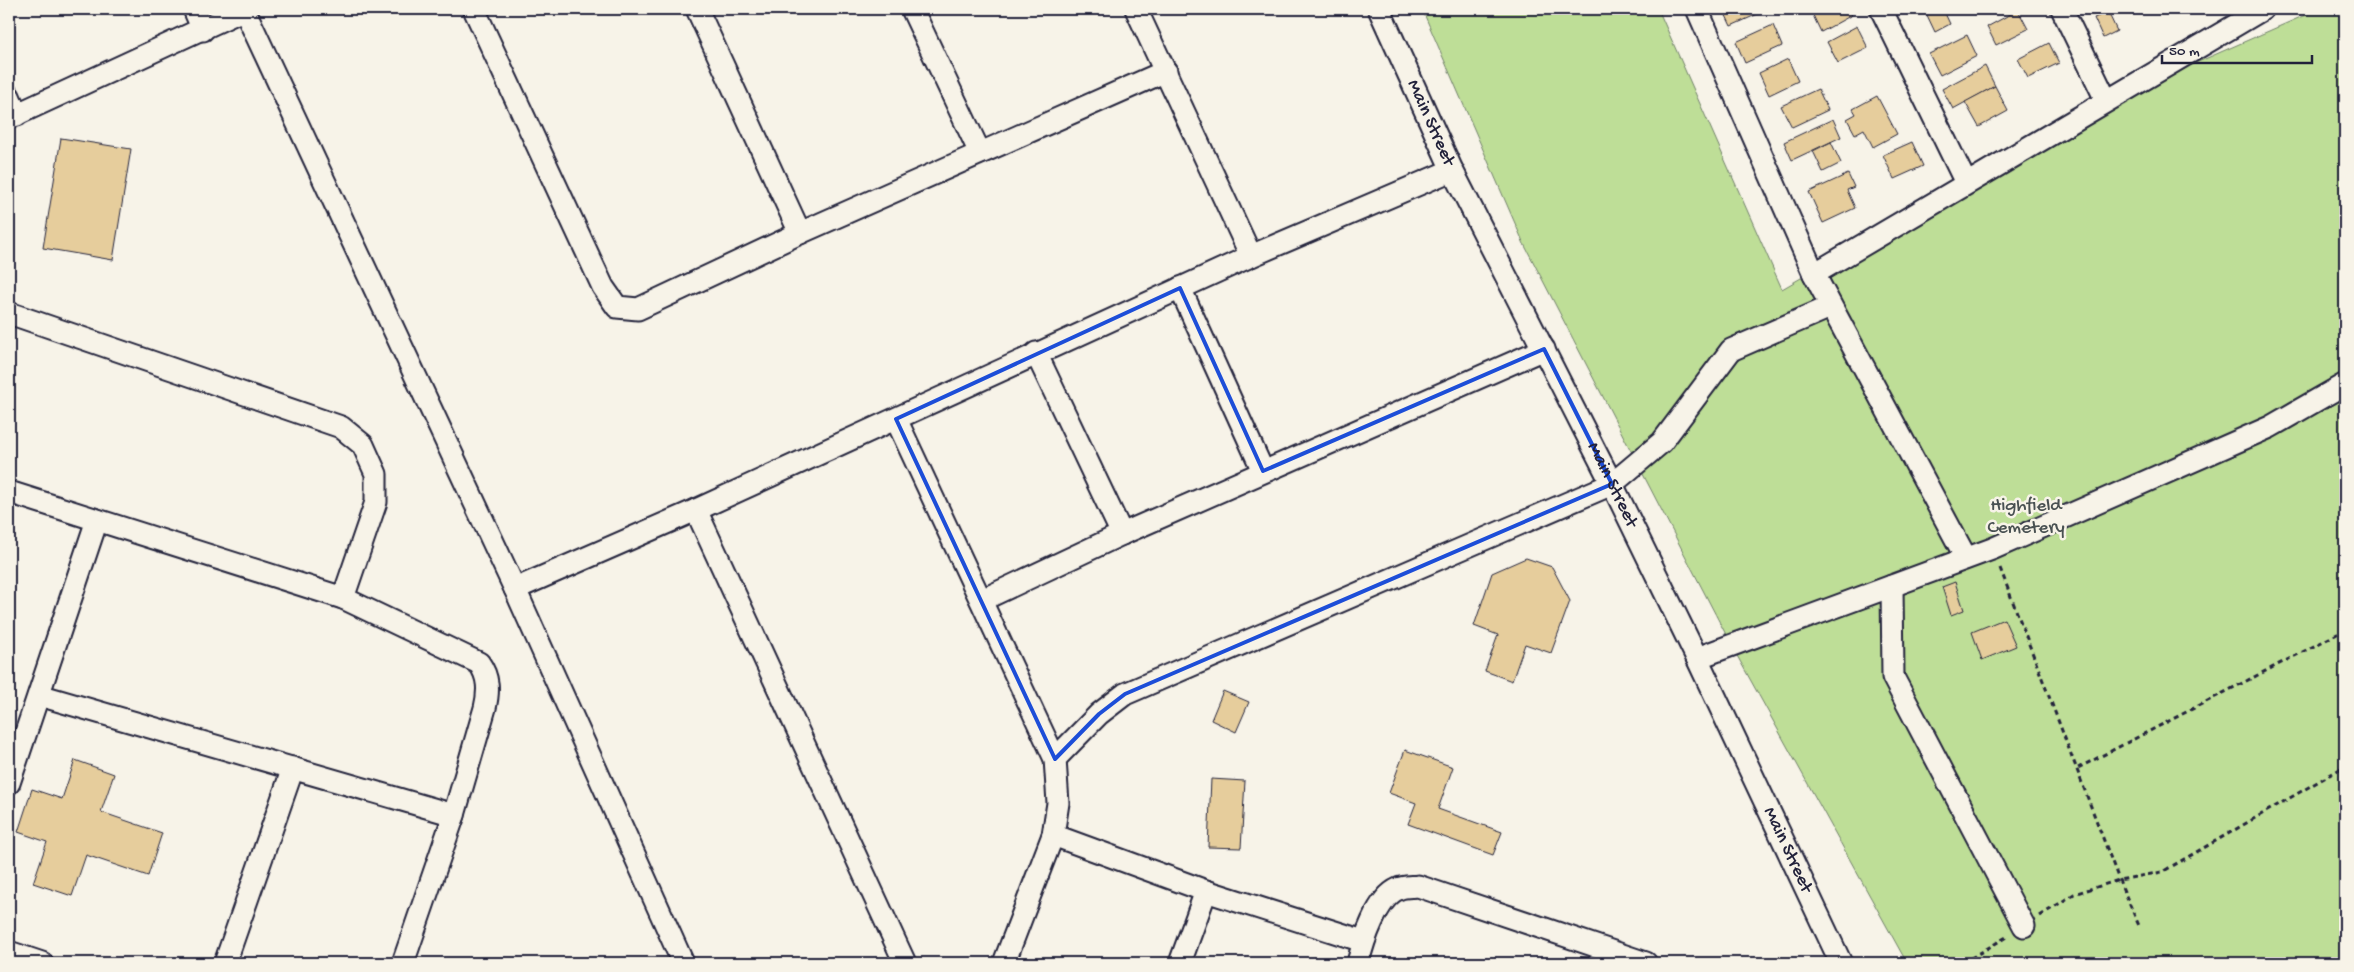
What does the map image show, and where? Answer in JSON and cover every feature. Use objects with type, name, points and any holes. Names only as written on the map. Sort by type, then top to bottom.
[{"type":"street","points":[[194,9],[203,30]]},
{"type":"street","points":[[12,110],[203,30],[244,9],[515,589],[683,963]]},
{"type":"street","points":[[474,9],[603,287],[617,307],[638,309],[800,233],[1166,71]]},
{"type":"street","points":[[698,9],[800,233]]},
{"type":"street","points":[[912,9],[980,153]]},
{"type":"street","points":[[1136,9],[1251,256]]},
{"type":"street","name":"Main Street","points":[[1379,9],[1452,170],[1612,484],[1697,658],[1841,963]]},
{"type":"street","points":[[1697,9],[1830,308],[1966,558]]},
{"type":"street","points":[[1881,9],[1966,183]]},
{"type":"street","points":[[2062,9],[2106,100]]},
{"type":"street","points":[[1814,274],[2106,100],[2242,14],[2263,9]]},
{"type":"street","points":[[515,589],[696,510],[1251,256],[1452,170]]},
{"type":"street","points":[[1180,288],[1263,472]]},
{"type":"street","points":[[1055,760],[1099,714],[1125,694],[1612,484],[1662,442],[1731,350],[1830,308]]},
{"type":"street","points":[[9,313],[340,427],[363,445],[376,474],[376,502],[343,598]]},
{"type":"street","points":[[982,600],[1122,534],[1544,348]]},
{"type":"street","points":[[1036,353],[1122,534]]},
{"type":"street","points":[[1697,658],[1992,549],[2270,427],[2345,384]]},
{"type":"street","points":[[896,419],[1055,760],[1058,802],[1052,835],[1004,963]]},
{"type":"street","points":[[9,492],[343,598],[479,663],[486,673],[488,693],[454,815],[403,963]]},
{"type":"street","points":[[696,510],[905,963]]},
{"type":"street","points":[[9,783],[97,520]]},
{"type":"street","points":[[1892,586],[1893,678],[2024,926]]},
{"type":"street","points":[[39,695],[454,815]]},
{"type":"street","points":[[225,963],[293,768]]},
{"type":"street","points":[[1052,835],[1206,891],[1363,941]]},
{"type":"street","points":[[1358,963],[1363,941],[1386,897],[1400,888],[1418,886],[1646,963]]},
{"type":"street","points":[[1180,963],[1206,891]]},
{"type":"street","points":[[9,952],[42,963]]},
{"type":"path","points":[[1992,549],[2078,768],[2119,880],[2140,928]]},
{"type":"path","points":[[2078,768],[2345,630]]},
{"type":"path","points":[[1963,963],[2074,894],[2119,880],[2162,872],[2345,766]]},
{"type":"highlighted area","points":[[1180,288],[1263,471],[1544,349],[1612,484],[1125,694],[1099,714],[1055,759],[896,419]]},
{"type":"green space","name":"Highfield Cemetery","points":[[1422,9],[1658,9],[1782,289],[2100,105],[2319,9],[2345,9],[2345,963],[1907,963],[1735,652],[1524,244]]},
{"type":"building","points":[[1723,9],[1769,9],[1731,26]]},
{"type":"building","points":[[1810,9],[1848,9],[1852,15],[1821,32]]},
{"type":"building","points":[[1935,9],[1943,9],[1950,24],[1935,32],[1926,13]]},
{"type":"building","points":[[2018,10],[2028,29],[1996,45],[1987,27]]},
{"type":"building","points":[[2108,12],[2117,31],[2103,38],[2094,18]]},
{"type":"building","points":[[1773,25],[1782,46],[1745,63],[1736,42]]},
{"type":"building","points":[[1857,26],[1868,48],[1838,63],[1827,42]]},
{"type":"building","points":[[1967,35],[1977,56],[1940,75],[1929,54]]},
{"type":"building","points":[[2049,43],[2059,63],[2028,78],[2018,59]]},
{"type":"building","points":[[1788,59],[1798,81],[1769,95],[1759,73]]},
{"type":"building","points":[[1985,66],[1995,86],[1953,109],[1942,89]]},
{"type":"building","points":[[1995,86],[2008,111],[1979,127],[1965,102]]},
{"type":"building","points":[[1818,89],[1828,110],[1792,127],[1781,106]]},
{"type":"building","points":[[1877,96],[1897,134],[1873,147],[1864,129],[1855,134],[1847,119],[1856,114],[1853,109]]},
{"type":"building","points":[[1833,119],[1841,137],[1792,160],[1784,142]]},
{"type":"building","points":[[61,138],[131,149],[113,260],[43,248]]},
{"type":"building","points":[[1831,142],[1841,163],[1823,172],[1813,151]]},
{"type":"building","points":[[1912,142],[1923,166],[1894,179],[1883,155]]},
{"type":"building","points":[[1848,174],[1854,187],[1847,190],[1855,208],[1823,223],[1809,192]]},
{"type":"building","points":[[1526,558],[1552,567],[1570,601],[1551,653],[1525,644],[1512,681],[1485,671],[1498,635],[1474,626],[1492,573]]},
{"type":"building","points":[[1955,582],[1964,610],[1951,615],[1942,587]]},
{"type":"building","points":[[2004,619],[2016,646],[1982,660],[1972,632]]},
{"type":"building","points":[[1223,691],[1249,702],[1236,732],[1211,720]]},
{"type":"building","points":[[1405,750],[1453,767],[1438,809],[1502,832],[1493,855],[1408,824],[1416,803],[1389,793]]},
{"type":"building","points":[[75,760],[114,774],[101,812],[162,833],[148,876],[86,855],[72,896],[33,883],[47,842],[18,832],[32,789],[62,799]]},
{"type":"building","points":[[1211,779],[1245,781],[1241,848],[1208,847]]}]
